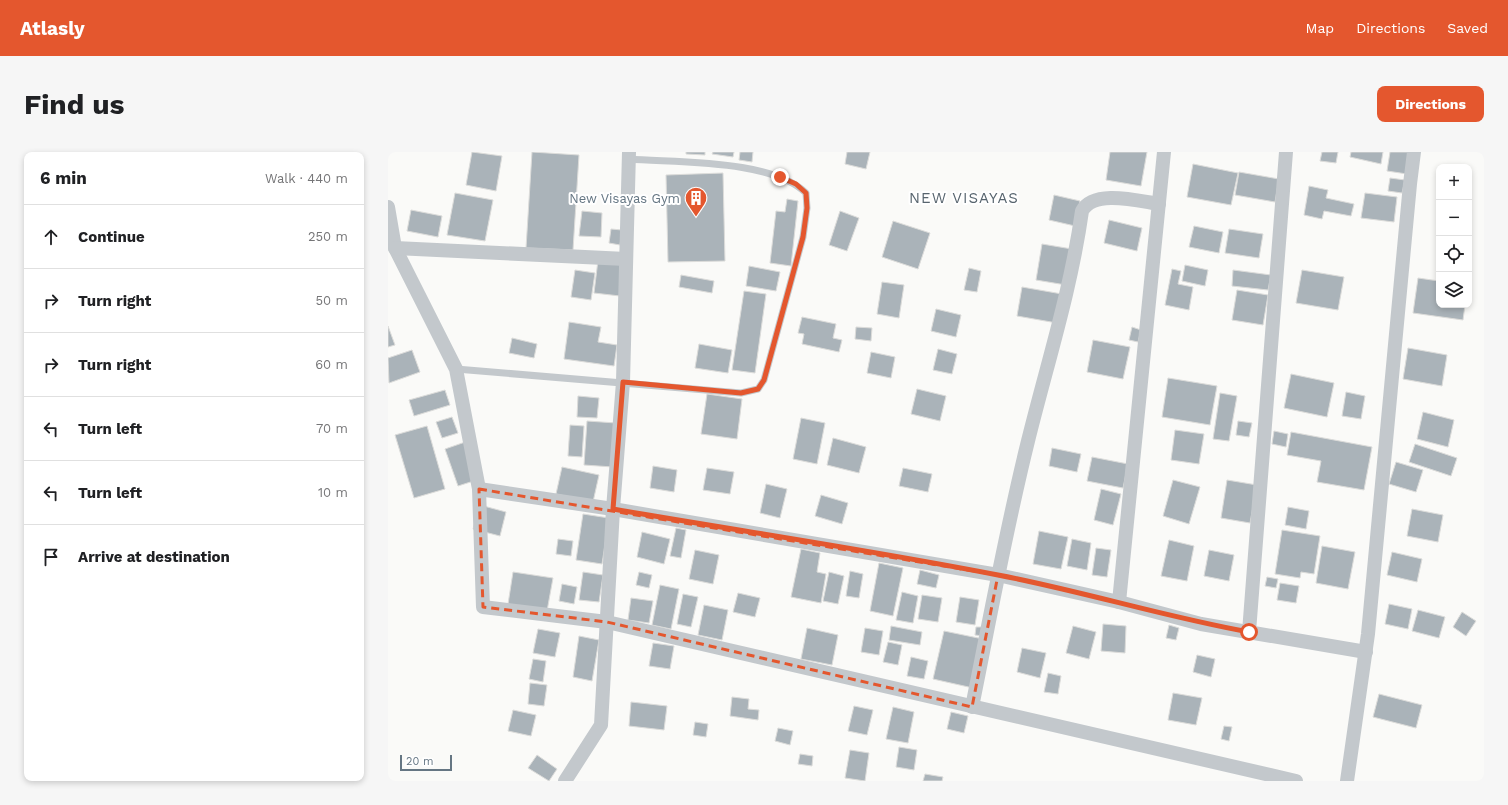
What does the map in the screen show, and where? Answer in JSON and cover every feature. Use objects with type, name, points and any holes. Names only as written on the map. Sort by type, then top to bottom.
[{"type":"street","points":[[1119,602],[1164,152]]},
{"type":"street","points":[[1249,632],[1286,152]]},
{"type":"street","points":[[1347,781],[1366,652],[1414,152]]},
{"type":"street","points":[[565,781],[601,725],[613,509],[623,382],[629,156]]},
{"type":"street","points":[[972,707],[1004,540],[1028,440],[1070,281],[1082,211],[1092,200],[1102,199],[1159,204]]},
{"type":"street","points":[[388,207],[395,248],[456,369],[479,489],[483,607],[607,622],[1296,781]]},
{"type":"street","points":[[395,248],[626,259]]},
{"type":"street","points":[[479,489],[613,509],[998,575],[1119,602],[1201,624],[1366,652]]},
{"type":"lane","points":[[456,369],[741,393],[758,389],[764,380],[803,237],[807,208],[806,193],[796,184],[756,170],[629,156]]},
{"type":"highlighted area","points":[[479,489],[998,575],[972,707],[607,622],[483,607]]},
{"type":"building","points":[[472,152],[502,156],[496,191],[466,185]]},
{"type":"building","points":[[532,152],[579,155],[573,250],[526,248]]},
{"type":"building","points":[[686,152],[705,152],[705,155],[686,154]]},
{"type":"building","points":[[713,152],[734,152],[733,157],[712,154]]},
{"type":"building","points":[[740,152],[753,152],[752,162],[739,160]]},
{"type":"building","points":[[847,152],[870,152],[866,169],[845,164]]},
{"type":"building","points":[[1110,152],[1147,152],[1141,186],[1106,180]]},
{"type":"building","points":[[1322,152],[1338,152],[1336,163],[1320,161]]},
{"type":"building","points":[[1351,152],[1383,152],[1381,164],[1350,157]]},
{"type":"building","points":[[1390,152],[1410,152],[1407,174],[1387,171]]},
{"type":"building","points":[[1193,164],[1238,173],[1231,205],[1187,197]]},
{"type":"building","points":[[1239,172],[1279,179],[1275,202],[1235,195]]},
{"type":"building","name":"New Visayas Gym","points":[[723,173],[725,261],[668,262],[666,175]]},
{"type":"building","points":[[1390,178],[1405,180],[1402,193],[1388,191]]},
{"type":"building","points":[[1309,186],[1328,190],[1326,198],[1354,204],[1351,216],[1324,211],[1322,219],[1304,215]]},
{"type":"building","points":[[455,193],[493,200],[485,241],[447,235]]},
{"type":"building","points":[[1365,193],[1397,197],[1394,222],[1361,218]]},
{"type":"building","points":[[1054,195],[1080,201],[1075,226],[1049,220]]},
{"type":"building","points":[[787,199],[798,201],[791,266],[770,263],[776,211],[785,212]]},
{"type":"building","points":[[411,210],[442,216],[438,237],[407,231]]},
{"type":"building","points":[[582,211],[602,213],[601,237],[579,236]]},
{"type":"building","points":[[840,211],[859,218],[847,251],[829,245]]},
{"type":"building","points":[[1109,220],[1142,228],[1137,251],[1104,243]]},
{"type":"building","points":[[893,221],[930,233],[918,269],[882,257]]},
{"type":"building","points":[[1194,226],[1223,232],[1219,253],[1189,247]]},
{"type":"building","points":[[611,229],[622,230],[620,245],[609,243]]},
{"type":"building","points":[[1229,229],[1263,234],[1259,258],[1225,253]]},
{"type":"building","points":[[1042,244],[1072,249],[1066,285],[1036,280]]},
{"type":"building","points":[[598,260],[624,262],[620,296],[594,293]]},
{"type":"building","points":[[1185,265],[1208,270],[1205,286],[1182,281]]},
{"type":"building","points":[[749,266],[780,272],[776,291],[746,286]]},
{"type":"building","points":[[969,268],[981,271],[977,292],[964,290]]},
{"type":"building","points":[[1172,269],[1181,271],[1178,284],[1193,287],[1189,310],[1165,305]]},
{"type":"building","points":[[575,270],[595,273],[591,300],[571,297]]},
{"type":"building","points":[[1233,270],[1271,275],[1268,290],[1232,286]]},
{"type":"building","points":[[1302,270],[1344,277],[1338,310],[1296,303]]},
{"type":"building","points":[[681,275],[714,281],[712,293],[679,287]]},
{"type":"building","points":[[1418,278],[1436,281],[1436,308],[1465,308],[1463,320],[1413,313]]},
{"type":"building","points":[[882,282],[904,285],[899,318],[877,314]]},
{"type":"building","points":[[1022,287],[1062,294],[1057,323],[1017,316]]},
{"type":"building","points":[[1237,290],[1268,295],[1263,325],[1232,320]]},
{"type":"building","points":[[744,291],[766,294],[755,373],[732,370]]},
{"type":"building","points":[[936,309],[961,315],[956,337],[931,331]]},
{"type":"building","points":[[802,317],[836,324],[833,338],[842,340],[839,352],[802,344],[804,334],[798,333]]},
{"type":"building","points":[[569,322],[601,327],[598,342],[617,345],[614,366],[564,359]]},
{"type":"building","points":[[388,326],[395,345],[388,347]]},
{"type":"building","points":[[856,327],[872,328],[871,341],[855,339]]},
{"type":"building","points":[[1132,327],[1141,330],[1138,342],[1129,340]]},
{"type":"building","points":[[512,338],[537,344],[534,358],[509,353]]},
{"type":"building","points":[[1093,340],[1130,347],[1123,379],[1087,372]]},
{"type":"building","points":[[699,344],[732,350],[728,373],[695,368]]},
{"type":"building","points":[[1408,348],[1447,355],[1442,386],[1403,379]]},
{"type":"building","points":[[938,349],[957,354],[952,374],[933,370]]},
{"type":"building","points":[[412,350],[420,372],[389,383],[388,358]]},
{"type":"building","points":[[871,352],[895,357],[891,378],[867,373]]},
{"type":"building","points":[[1291,374],[1334,383],[1327,417],[1284,408]]},
{"type":"building","points":[[1168,378],[1217,386],[1210,425],[1162,417]]},
{"type":"building","points":[[917,389],[946,396],[940,421],[911,414]]},
{"type":"building","points":[[445,390],[450,405],[414,416],[409,400]]},
{"type":"building","points":[[1346,392],[1365,396],[1361,419],[1342,416]]},
{"type":"building","points":[[1220,393],[1237,396],[1229,441],[1213,439]]},
{"type":"building","points":[[707,394],[742,399],[737,439],[701,434]]},
{"type":"building","points":[[578,396],[599,398],[597,418],[577,417]]},
{"type":"building","points":[[1423,412],[1454,420],[1448,447],[1417,439]]},
{"type":"building","points":[[452,417],[458,433],[442,438],[436,422]]},
{"type":"building","points":[[801,418],[825,423],[817,464],[793,459]]},
{"type":"building","points":[[587,421],[616,423],[613,467],[584,465]]},
{"type":"building","points":[[1238,421],[1252,423],[1249,437],[1236,435]]},
{"type":"building","points":[[570,425],[584,426],[582,457],[568,456]]},
{"type":"building","points":[[427,426],[445,489],[414,498],[395,435]]},
{"type":"building","points":[[1175,430],[1204,434],[1199,464],[1171,460]]},
{"type":"building","points":[[1274,431],[1288,434],[1286,447],[1272,444]]},
{"type":"building","points":[[1291,432],[1372,447],[1364,490],[1317,482],[1321,461],[1287,455]]},
{"type":"building","points":[[833,438],[866,447],[859,473],[827,465]]},
{"type":"building","points":[[471,440],[483,478],[458,486],[445,449]]},
{"type":"building","points":[[1415,444],[1457,458],[1451,476],[1409,462]]},
{"type":"building","points":[[1052,448],[1081,454],[1077,472],[1049,466]]},
{"type":"building","points":[[1092,457],[1128,464],[1123,488],[1087,481]]},
{"type":"building","points":[[1396,462],[1423,470],[1416,492],[1389,484]]},
{"type":"building","points":[[653,466],[677,470],[674,492],[650,488]]},
{"type":"building","points":[[562,467],[599,475],[593,502],[556,494]]},
{"type":"building","points":[[707,468],[734,472],[730,494],[703,490]]},
{"type":"building","points":[[903,468],[932,474],[928,492],[899,486]]},
{"type":"building","points":[[1173,480],[1200,487],[1189,524],[1163,516]]},
{"type":"building","points":[[1227,480],[1257,485],[1250,523],[1221,518]]},
{"type":"building","points":[[766,484],[787,489],[780,518],[760,513]]},
{"type":"building","points":[[1101,489],[1121,494],[1113,525],[1094,520]]},
{"type":"building","points":[[821,495],[848,503],[842,524],[815,516]]},
{"type":"building","points":[[480,505],[506,512],[500,536],[473,529]]},
{"type":"building","points":[[1288,507],[1309,511],[1306,529],[1285,525]]},
{"type":"building","points":[[1412,509],[1443,515],[1438,542],[1407,536]]},
{"type":"building","points":[[583,514],[609,518],[602,564],[576,560]]},
{"type":"building","points":[[676,528],[686,530],[681,558],[670,556]]},
{"type":"building","points":[[1282,530],[1320,536],[1314,574],[1301,572],[1300,578],[1275,574]]},
{"type":"building","points":[[1039,531],[1068,537],[1061,569],[1033,564]]},
{"type":"building","points":[[642,532],[670,539],[664,564],[637,557]]},
{"type":"building","points":[[558,539],[573,541],[571,556],[556,554]]},
{"type":"building","points":[[1072,539],[1091,543],[1087,570],[1067,566]]},
{"type":"building","points":[[1169,540],[1194,546],[1187,581],[1161,576]]},
{"type":"building","points":[[1322,546],[1355,552],[1348,589],[1316,583]]},
{"type":"building","points":[[1096,548],[1111,550],[1107,577],[1092,575]]},
{"type":"building","points":[[801,549],[820,553],[817,572],[826,574],[821,603],[791,597]]},
{"type":"building","points":[[695,550],[719,555],[713,584],[689,579]]},
{"type":"building","points":[[1209,550],[1234,555],[1229,581],[1204,576]]},
{"type":"building","points":[[1392,552],[1422,559],[1417,582],[1387,575]]},
{"type":"building","points":[[879,563],[903,568],[893,616],[870,611]]},
{"type":"building","points":[[920,570],[939,575],[936,588],[917,584]]},
{"type":"building","points":[[850,571],[863,574],[859,598],[846,596]]},
{"type":"building","points":[[513,572],[553,578],[547,611],[508,604]]},
{"type":"building","points":[[583,572],[603,575],[599,602],[579,600]]},
{"type":"building","points":[[639,572],[652,575],[649,588],[636,585]]},
{"type":"building","points":[[829,572],[844,576],[838,604],[823,601]]},
{"type":"building","points":[[1267,577],[1278,579],[1276,588],[1265,586]]},
{"type":"building","points":[[1280,583],[1299,586],[1296,603],[1277,600]]},
{"type":"building","points":[[562,584],[577,587],[574,604],[559,601]]},
{"type":"building","points":[[660,585],[679,589],[671,629],[652,625]]},
{"type":"building","points":[[902,592],[918,596],[913,623],[896,620]]},
{"type":"building","points":[[738,593],[760,598],[755,617],[733,612]]},
{"type":"building","points":[[683,594],[698,597],[691,627],[677,624]]},
{"type":"building","points":[[922,595],[942,598],[938,622],[918,619]]},
{"type":"building","points":[[960,597],[979,600],[975,625],[956,622]]},
{"type":"building","points":[[631,598],[653,601],[649,623],[628,620]]},
{"type":"building","points":[[1389,604],[1412,609],[1408,629],[1385,624]]},
{"type":"building","points":[[704,605],[728,610],[722,640],[698,635]]},
{"type":"building","points":[[1418,610],[1445,617],[1439,638],[1412,631]]},
{"type":"building","points":[[1462,612],[1476,621],[1466,636],[1453,627]]},
{"type":"building","points":[[1103,624],[1126,626],[1125,653],[1101,651]]},
{"type":"building","points":[[1169,625],[1179,628],[1176,640],[1166,638]]},
{"type":"building","points":[[891,626],[922,632],[920,645],[889,640]]},
{"type":"building","points":[[1073,626],[1096,632],[1089,659],[1066,653]]},
{"type":"building","points":[[976,627],[984,627],[983,636],[975,635]]},
{"type":"building","points":[[807,628],[838,635],[832,665],[801,659]]},
{"type":"building","points":[[865,628],[883,631],[879,655],[861,652]]},
{"type":"building","points":[[538,629],[560,633],[555,657],[533,653]]},
{"type":"building","points":[[944,631],[983,639],[973,688],[933,679]]},
{"type":"building","points":[[579,636],[599,640],[592,681],[573,677]]},
{"type":"building","points":[[888,642],[902,645],[898,665],[883,662]]},
{"type":"building","points":[[653,643],[674,646],[670,669],[649,666]]},
{"type":"building","points":[[1022,648],[1046,653],[1040,678],[1017,672]]},
{"type":"building","points":[[1197,655],[1215,659],[1211,677],[1193,672]]},
{"type":"building","points":[[911,657],[928,661],[924,679],[907,676]]},
{"type":"building","points":[[533,659],[546,661],[543,682],[529,679]]},
{"type":"building","points":[[1048,673],[1061,676],[1058,694],[1044,692]]},
{"type":"building","points":[[530,683],[547,685],[544,706],[528,704]]},
{"type":"building","points":[[1173,693],[1202,698],[1196,725],[1168,720]]},
{"type":"building","points":[[1379,694],[1422,705],[1416,728],[1373,717]]},
{"type":"building","points":[[732,697],[749,699],[748,709],[759,710],[758,720],[730,716]]},
{"type":"building","points":[[631,702],[667,706],[664,730],[629,726]]},
{"type":"building","points":[[854,706],[873,710],[867,735],[848,731]]},
{"type":"building","points":[[893,707],[914,712],[908,743],[886,739]]},
{"type":"building","points":[[513,710],[536,715],[531,736],[508,731]]},
{"type":"building","points":[[951,712],[968,716],[964,733],[947,729]]},
{"type":"building","points":[[695,722],[708,724],[706,737],[693,735]]},
{"type":"building","points":[[1224,726],[1232,727],[1229,741],[1221,739]]},
{"type":"building","points":[[778,728],[793,731],[790,745],[775,741]]},
{"type":"building","points":[[899,747],[917,750],[914,770],[896,767]]},
{"type":"building","points":[[850,750],[869,753],[865,781],[845,778]]},
{"type":"building","points":[[800,754],[813,756],[812,766],[798,764]]},
{"type":"building","points":[[537,755],[557,769],[549,781],[528,768]]},
{"type":"building","points":[[925,774],[943,777],[942,781],[923,781]]},
{"type":"place","name":"New Visayas Gym","points":[[696,218]]},
{"type":"district","name":"NEW VISAYAS","points":[[964,198]]},
{"type":"route","points":[[780,177],[796,184],[806,193],[807,208],[803,237],[764,380],[758,389],[741,393],[623,382],[613,509],[998,575],[1119,602],[1201,624],[1249,632]]}]
